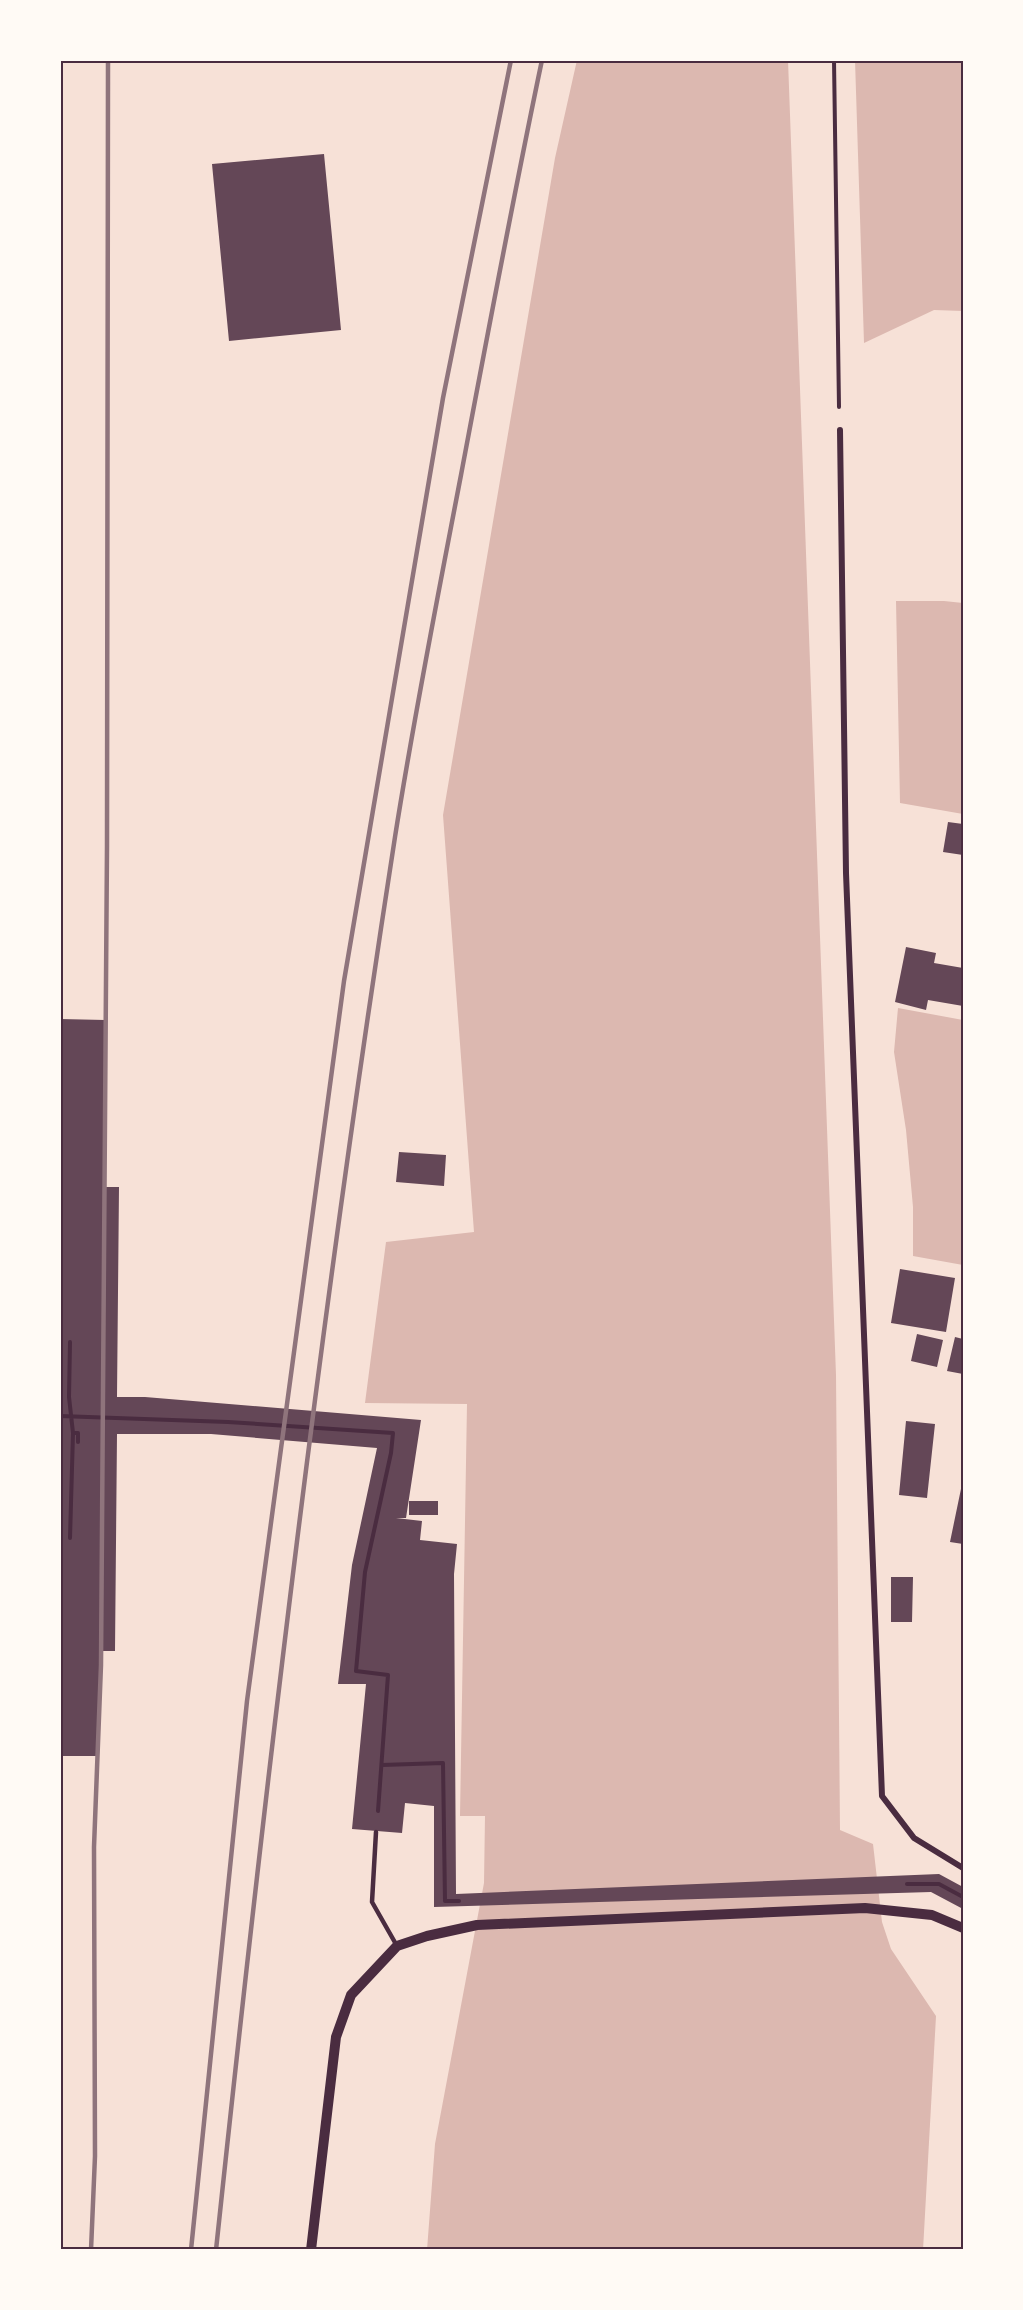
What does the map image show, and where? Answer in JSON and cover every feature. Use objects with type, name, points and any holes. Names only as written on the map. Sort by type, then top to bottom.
[{"type":"street","points":[[840,430],[846,873],[882,1796],[914,1838],[963,1868]]},
{"type":"street","points":[[311,2250],[336,2037],[351,1995],[397,1946],[428,1936],[477,1925],[865,1908],[932,1915],[963,1928]]},
{"type":"lane","points":[[376,1833],[372,1902],[397,1946]]},
{"type":"path","points":[[834,60],[840,430]]},
{"type":"path","points":[[70,1342],[69,1397],[73,1433],[70,1538]]},
{"type":"path","points":[[60,1416],[228,1422],[393,1433],[391,1453],[365,1572],[356,1671],[388,1676],[376,1833]]},
{"type":"path","points":[[73,1433],[78,1433],[78,1442]]},
{"type":"path","points":[[382,1765],[443,1763],[445,1901],[469,1900]]},
{"type":"shaded area","points":[[577,60],[788,60],[836,1375],[840,1830],[873,1844],[882,1922],[891,1949],[936,2016],[923,2250],[427,2250],[435,2144],[484,1883],[485,1816],[460,1816],[467,1404],[365,1403],[386,1242],[474,1232],[443,815],[555,158]]},
{"type":"shaded area","points":[[855,60],[963,60],[963,311],[934,310],[864,343]]},
{"type":"shaded area","points":[[896,601],[963,603],[963,814],[900,803]]},
{"type":"shaded area","points":[[898,1008],[963,1020],[963,1265],[913,1256],[913,1207],[906,1130],[894,1052]]},
{"type":"building","points":[[324,154],[341,330],[229,341],[212,164]]},
{"type":"building","points":[[948,822],[963,824],[963,855],[943,852]]},
{"type":"building","points":[[906,947],[936,953],[934,963],[963,968],[963,1006],[928,1000],[926,1010],[895,1002]]},
{"type":"building","points":[[60,1019],[105,1020],[103,1187],[119,1187],[117,1397],[145,1397],[421,1420],[406,1518],[396,1518],[422,1521],[420,1540],[457,1544],[454,1574],[456,1894],[939,1874],[963,1887],[963,1909],[931,1892],[434,1907],[434,1806],[405,1803],[402,1833],[352,1829],[366,1684],[338,1684],[352,1565],[377,1448],[211,1434],[117,1434],[115,1651],[100,1651],[99,1756],[60,1756]]},
{"type":"building","points":[[399,1152],[446,1155],[444,1186],[396,1182]]},
{"type":"building","points":[[900,1269],[955,1278],[946,1332],[891,1323]]},
{"type":"building","points":[[917,1334],[943,1340],[937,1367],[911,1361]]},
{"type":"building","points":[[955,1337],[963,1339],[963,1374],[947,1371]]},
{"type":"building","points":[[906,1421],[935,1424],[927,1498],[899,1495]]},
{"type":"building","points":[[963,1484],[963,1544],[950,1542]]},
{"type":"building","points":[[409,1501],[438,1501],[438,1515],[409,1515]]},
{"type":"building","points":[[891,1577],[913,1577],[912,1622],[891,1622]]},
{"type":"railway","points":[[60,60],[60,72]]},
{"type":"railway","points":[[91,2250],[95,2156],[94,1847],[101,1665],[107,846],[108,60]]},
{"type":"railway","points":[[191,2250],[247,1701],[344,981],[443,398],[511,60]]},
{"type":"railway","points":[[216,2250],[275,1719],[319,1366],[368,1013],[418,701],[542,60]]}]
